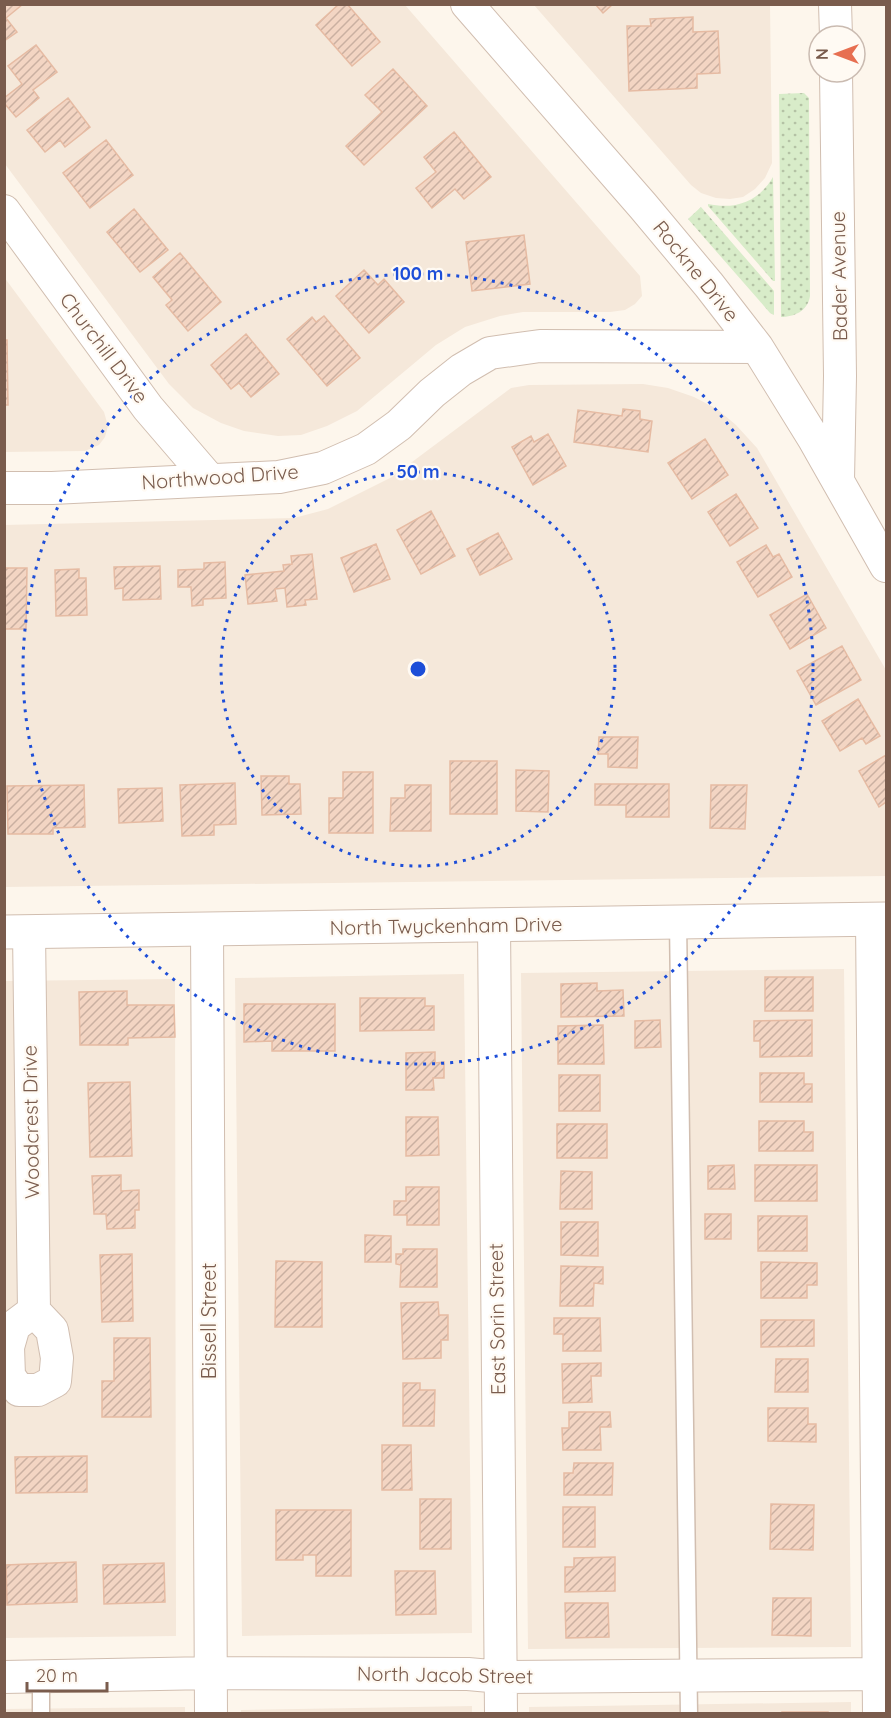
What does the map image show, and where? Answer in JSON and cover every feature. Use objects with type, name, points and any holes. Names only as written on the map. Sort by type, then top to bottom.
[{"type":"street","name":"Rockne Drive","points":[[467,4],[644,206],[757,347],[886,566]]},
{"type":"street","points":[[836,4],[836,24]]},
{"type":"street","name":"Bader Avenue","points":[[836,84],[840,376],[838,481]]},
{"type":"street","name":"Churchill Drive","points":[[4,212],[148,408],[209,479]]},
{"type":"street","name":"Northwood Drive","points":[[4,488],[52,488],[279,477],[323,468],[366,449],[399,425],[432,393],[461,370],[490,353],[540,346],[757,347]]},
{"type":"street","points":[[879,919],[883,1674],[879,1713]]},
{"type":"street","name":"North Twyckenham Drive","points":[[17,932],[879,919]]},
{"type":"street","name":"East Sorin Street","points":[[494,925],[501,1713]]},
{"type":"street","name":"Bissell Street","points":[[207,929],[212,1713]]},
{"type":"street","name":"Woodcrest Drive","points":[[17,932],[34,1311]]},
{"type":"street","name":"North Jacob Street","points":[[4,1677],[211,1673],[468,1674],[501,1677],[883,1674]]},
{"type":"lane","points":[[678,921],[689,1713]]},
{"type":"lane","points":[[41,1676],[41,1713]]},
{"type":"shaded area","points":[[5,5],[405,5],[640,276],[642,296],[625,310],[523,312],[500,316],[465,327],[436,345],[357,411],[327,426],[301,435],[278,436],[244,431],[221,423],[193,408],[169,384],[5,164]]},
{"type":"shaded area","points":[[534,5],[770,5],[772,163],[765,178],[743,197],[716,198],[701,193],[691,185]]},
{"type":"shaded area","points":[[4,277],[104,412],[108,426],[105,437],[99,445],[85,451],[5,452]]},
{"type":"shaded area","points":[[643,384],[668,388],[694,397],[717,409],[736,425],[757,448],[886,670],[886,876],[5,887],[4,525],[294,518],[328,509],[392,477],[511,388],[529,385]]},
{"type":"shaded area","points":[[844,969],[851,1647],[528,1649],[521,973]]},
{"type":"shaded area","points":[[464,974],[472,1633],[242,1636],[235,978]]},
{"type":"shaded area","points":[[175,979],[176,1636],[5,1638],[4,981]]},
{"type":"shaded area","points":[[851,1702],[851,1713],[529,1714],[529,1707]]},
{"type":"shaded area","points":[[472,1706],[472,1714],[241,1713],[241,1710]]},
{"type":"shaded area","points":[[185,1707],[185,1713],[5,1714],[4,1709]]},
{"type":"green space","points":[[804,93],[809,98],[810,296],[806,306],[800,312],[781,317],[779,94]]},
{"type":"green space","points":[[773,177],[775,281],[708,206],[708,204],[728,206],[746,202],[761,192]]},
{"type":"green space","points":[[701,207],[774,291],[774,315],[688,219]]},
{"type":"building","points":[[4,4],[23,4],[6,18],[17,32],[4,41]]},
{"type":"building","points":[[339,4],[347,4],[380,42],[352,66],[316,25]]},
{"type":"building","points":[[595,4],[613,4],[603,13]]},
{"type":"building","points":[[693,17],[693,32],[718,31],[720,73],[697,74],[697,88],[629,91],[627,26],[651,26],[650,19]]},
{"type":"building","points":[[36,45],[57,72],[33,90],[39,98],[16,117],[4,103],[4,98],[22,84],[8,66]]},
{"type":"building","points":[[393,69],[427,106],[364,165],[346,146],[382,112],[365,95]]},
{"type":"building","points":[[68,98],[90,127],[65,147],[60,140],[45,152],[27,130]]},
{"type":"building","points":[[454,132],[491,177],[464,199],[455,189],[432,208],[416,188],[436,172],[424,157]]},
{"type":"building","points":[[106,140],[133,175],[90,208],[63,173]]},
{"type":"building","points":[[134,209],[168,250],[140,272],[107,232]]},
{"type":"building","points":[[524,235],[530,284],[472,291],[466,242]]},
{"type":"building","points":[[180,253],[221,302],[188,331],[166,305],[172,300],[153,277]]},
{"type":"building","points":[[364,270],[378,285],[384,279],[404,302],[369,333],[336,296]]},
{"type":"building","points":[[324,316],[360,358],[327,386],[287,339],[312,317],[316,322]]},
{"type":"building","points":[[246,334],[279,374],[251,397],[239,383],[231,389],[211,365]]},
{"type":"building","points":[[4,340],[7,340],[8,405],[4,405]]},
{"type":"building","points":[[623,409],[640,411],[640,419],[652,421],[648,452],[574,442],[578,410],[622,416]]},
{"type":"building","points":[[548,434],[566,466],[533,485],[512,447],[531,436],[534,442]]},
{"type":"building","points":[[705,439],[728,475],[692,499],[668,463]]},
{"type":"building","points":[[736,494],[758,528],[730,546],[708,512]]},
{"type":"building","points":[[431,511],[455,556],[421,574],[397,530]]},
{"type":"building","points":[[498,533],[512,559],[480,575],[467,549]]},
{"type":"building","points":[[376,544],[390,579],[354,592],[341,558]]},
{"type":"building","points":[[766,545],[773,557],[779,554],[792,577],[758,597],[737,562]]},
{"type":"building","points":[[312,554],[317,599],[305,600],[306,605],[287,607],[285,588],[275,589],[277,601],[248,604],[245,575],[284,571],[283,565],[292,564],[291,556]]},
{"type":"building","points":[[225,562],[226,598],[203,599],[203,605],[192,606],[191,587],[178,587],[178,570],[204,569],[204,563]]},
{"type":"building","points":[[160,566],[161,599],[123,600],[123,588],[115,589],[114,567]]},
{"type":"building","points":[[4,568],[27,568],[26,629],[4,629]]},
{"type":"building","points":[[79,569],[79,578],[86,578],[87,615],[56,616],[55,570]]},
{"type":"building","points":[[807,594],[826,628],[790,649],[770,615]]},
{"type":"building","points":[[842,646],[861,680],[816,705],[797,671]]},
{"type":"building","points":[[858,699],[880,736],[866,744],[862,738],[840,751],[822,721]]},
{"type":"building","points":[[599,737],[638,737],[637,768],[608,767],[608,754],[598,754]]},
{"type":"building","points":[[886,755],[886,802],[879,807],[859,771]]},
{"type":"building","points":[[450,761],[497,761],[497,814],[450,814]]},
{"type":"building","points":[[516,770],[549,771],[548,812],[516,811]]},
{"type":"building","points":[[343,772],[373,772],[373,833],[329,833],[329,798],[343,798]]},
{"type":"building","points":[[261,776],[289,776],[289,784],[300,784],[301,814],[262,815]]},
{"type":"building","points":[[235,783],[236,824],[214,825],[214,835],[182,836],[180,785]]},
{"type":"building","points":[[595,784],[669,784],[669,817],[626,817],[626,805],[595,805]]},
{"type":"building","points":[[84,785],[85,827],[53,828],[53,834],[8,834],[7,786]]},
{"type":"building","points":[[405,785],[431,785],[431,831],[390,831],[391,798],[405,798]]},
{"type":"building","points":[[711,785],[747,785],[745,829],[710,828]]},
{"type":"building","points":[[162,788],[163,821],[119,823],[118,789]]},
{"type":"building","points":[[765,977],[813,977],[813,1011],[765,1011]]},
{"type":"building","points":[[597,983],[597,991],[623,990],[624,1016],[561,1017],[561,984]]},
{"type":"building","points":[[127,991],[127,1005],[174,1005],[175,1037],[128,1038],[128,1045],[80,1045],[79,992]]},
{"type":"building","points":[[360,998],[425,998],[425,1006],[434,1006],[434,1030],[360,1031]]},
{"type":"building","points":[[244,1004],[335,1004],[335,1051],[272,1051],[272,1041],[244,1042]]},
{"type":"building","points":[[660,1020],[661,1047],[635,1048],[635,1021]]},
{"type":"building","points":[[812,1020],[812,1056],[760,1057],[760,1041],[754,1041],[754,1021]]},
{"type":"building","points":[[603,1025],[604,1064],[558,1064],[558,1026]]},
{"type":"building","points":[[435,1052],[435,1063],[444,1062],[444,1078],[433,1078],[434,1090],[406,1090],[406,1053]]},
{"type":"building","points":[[760,1073],[804,1073],[804,1084],[812,1084],[812,1102],[760,1102]]},
{"type":"building","points":[[559,1075],[600,1075],[600,1111],[559,1111]]},
{"type":"building","points":[[130,1082],[132,1156],[90,1157],[88,1083]]},
{"type":"building","points":[[406,1117],[438,1117],[439,1155],[406,1156]]},
{"type":"building","points":[[759,1121],[804,1121],[804,1132],[813,1132],[813,1151],[759,1151]]},
{"type":"building","points":[[557,1124],[607,1124],[607,1158],[557,1158]]},
{"type":"building","points":[[734,1165],[735,1189],[708,1189],[708,1166]]},
{"type":"building","points":[[755,1165],[817,1165],[817,1201],[755,1201]]},
{"type":"building","points":[[561,1171],[592,1172],[592,1209],[560,1209]]},
{"type":"building","points":[[121,1175],[121,1191],[139,1190],[139,1210],[135,1210],[135,1228],[107,1229],[106,1214],[94,1214],[92,1176]]},
{"type":"building","points":[[406,1187],[439,1187],[439,1225],[407,1225],[407,1215],[394,1215],[394,1201],[406,1201]]},
{"type":"building","points":[[705,1214],[731,1214],[731,1239],[705,1239]]},
{"type":"building","points":[[758,1216],[807,1216],[807,1251],[758,1251]]},
{"type":"building","points":[[561,1222],[598,1222],[598,1256],[561,1255]]},
{"type":"building","points":[[365,1235],[391,1236],[391,1262],[365,1262]]},
{"type":"building","points":[[403,1249],[437,1249],[437,1287],[400,1287],[401,1265],[396,1264],[396,1254],[403,1254]]},
{"type":"building","points":[[132,1254],[133,1321],[102,1322],[100,1255]]},
{"type":"building","points":[[276,1261],[322,1262],[322,1327],[275,1327]]},
{"type":"building","points":[[761,1262],[817,1263],[817,1285],[807,1285],[807,1298],[761,1298]]},
{"type":"building","points":[[561,1266],[603,1267],[603,1284],[594,1283],[593,1306],[560,1306]]},
{"type":"building","points":[[438,1302],[439,1315],[448,1315],[448,1340],[441,1340],[441,1358],[403,1359],[401,1303]]},
{"type":"building","points":[[554,1318],[600,1318],[601,1351],[563,1351],[563,1334],[554,1334]]},
{"type":"building","points":[[761,1320],[814,1320],[814,1346],[761,1347]]},
{"type":"building","points":[[114,1338],[150,1338],[151,1417],[102,1417],[102,1381],[114,1381]]},
{"type":"building","points":[[776,1359],[808,1359],[808,1392],[775,1392]]},
{"type":"building","points":[[601,1363],[601,1376],[591,1376],[592,1402],[563,1403],[562,1364]]},
{"type":"building","points":[[403,1383],[420,1383],[420,1390],[435,1390],[434,1426],[403,1426]]},
{"type":"building","points":[[768,1408],[808,1408],[808,1424],[816,1424],[816,1442],[768,1441]]},
{"type":"building","points":[[569,1412],[610,1412],[611,1427],[600,1427],[601,1450],[563,1450],[562,1428],[569,1428]]},
{"type":"building","points":[[382,1445],[411,1445],[412,1490],[382,1490]]},
{"type":"building","points":[[87,1456],[87,1492],[16,1493],[15,1457]]},
{"type":"building","points":[[574,1463],[613,1463],[612,1495],[564,1495],[564,1473],[573,1473]]},
{"type":"building","points":[[420,1499],[451,1499],[451,1549],[420,1549]]},
{"type":"building","points":[[771,1504],[814,1505],[813,1550],[770,1549]]},
{"type":"building","points":[[563,1507],[595,1507],[595,1547],[563,1547]]},
{"type":"building","points":[[276,1510],[351,1510],[351,1576],[316,1576],[316,1555],[303,1555],[303,1560],[276,1560]]},
{"type":"building","points":[[615,1557],[615,1591],[565,1592],[565,1567],[574,1567],[574,1558]]},
{"type":"building","points":[[76,1562],[77,1602],[7,1605],[6,1565]]},
{"type":"building","points":[[164,1563],[165,1602],[104,1604],[103,1565]]},
{"type":"building","points":[[395,1571],[435,1571],[436,1614],[396,1615]]},
{"type":"building","points":[[773,1598],[811,1598],[811,1636],[772,1635]]},
{"type":"building","points":[[565,1603],[608,1603],[609,1637],[566,1638]]},
{"type":"building","points":[[782,1712],[828,1712],[828,1714],[782,1714]]}]
